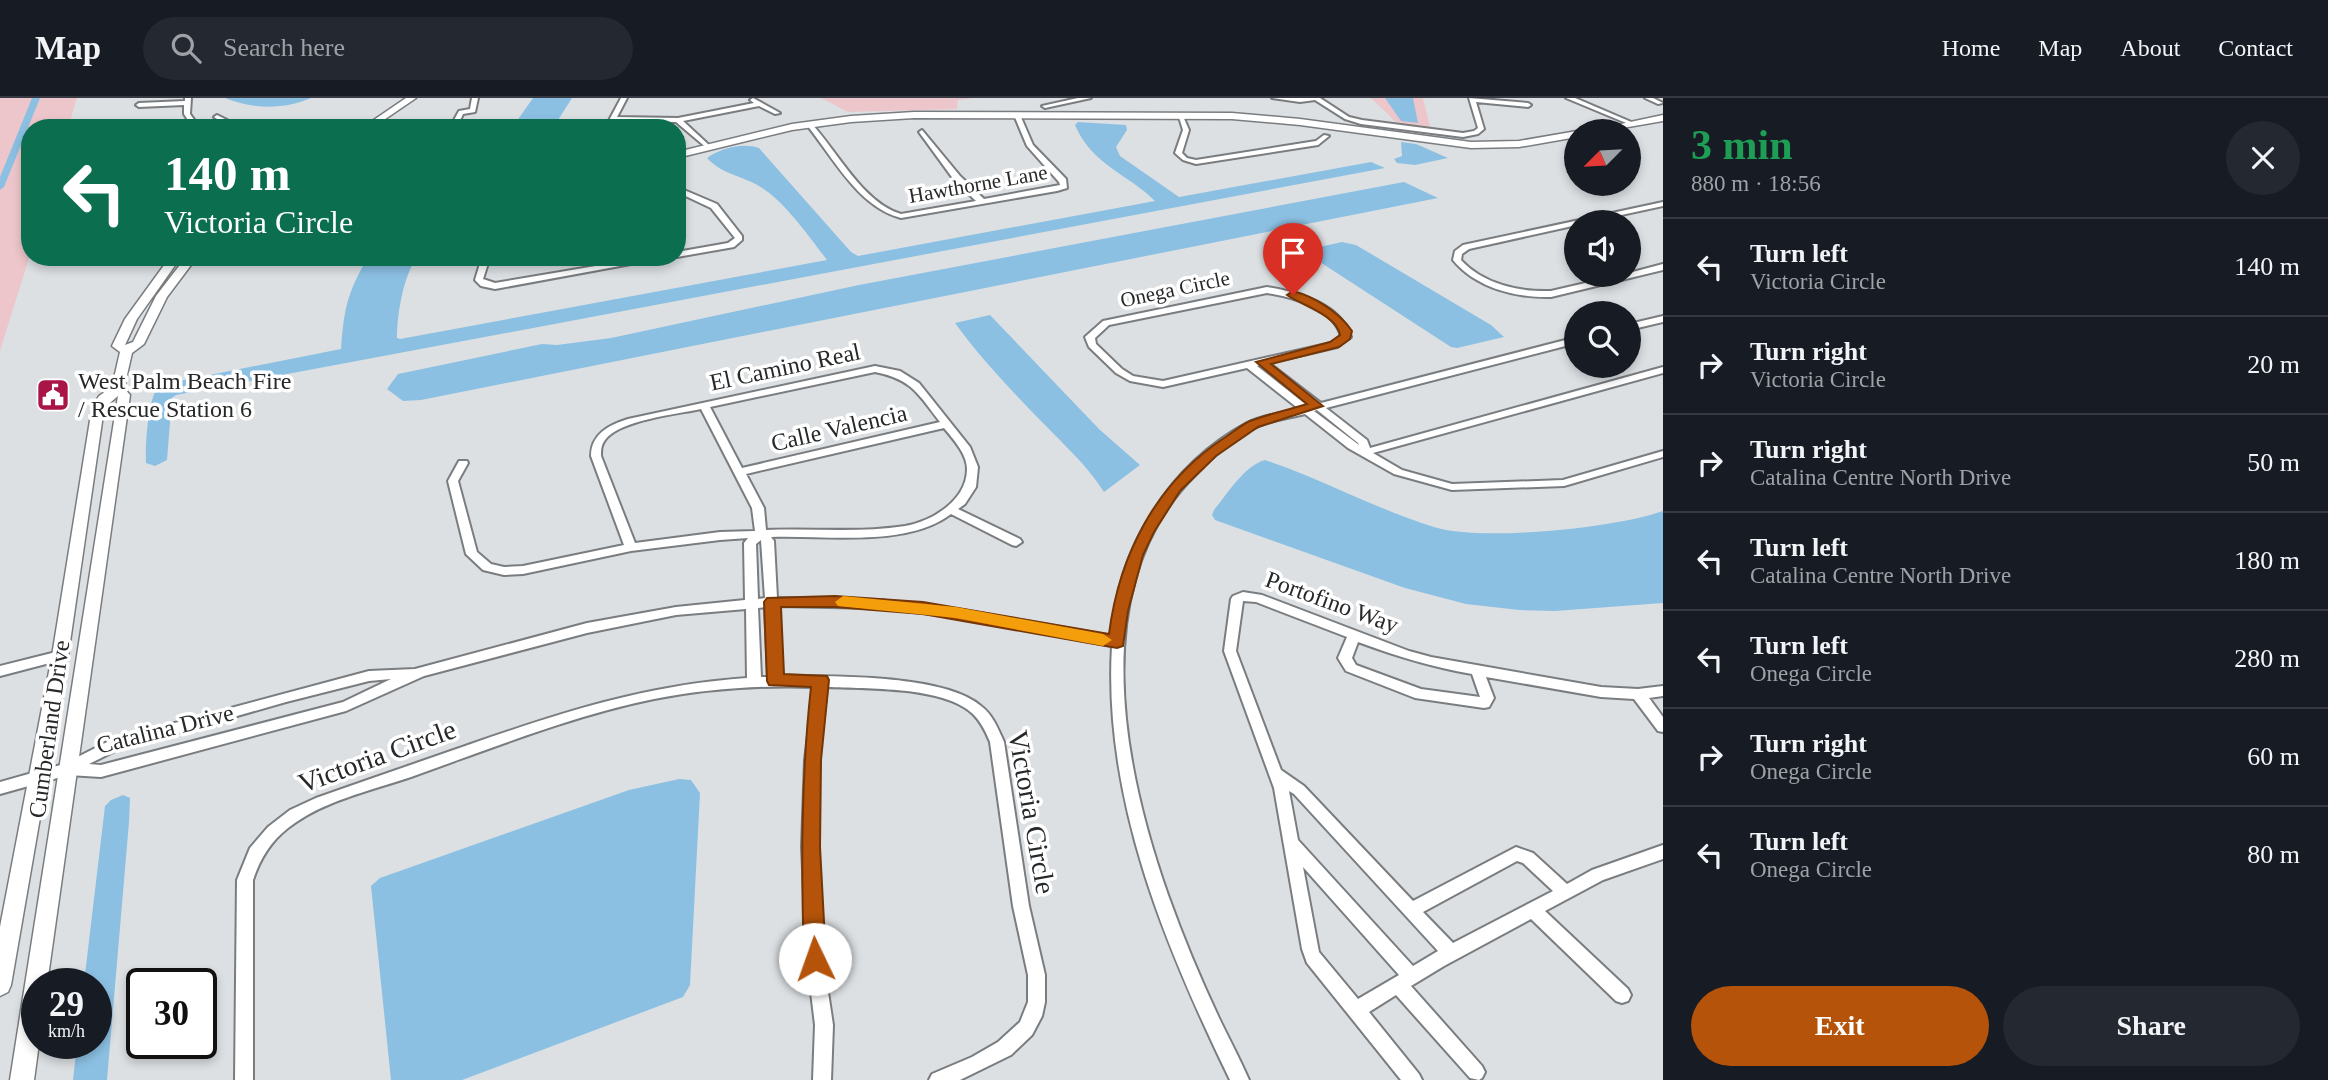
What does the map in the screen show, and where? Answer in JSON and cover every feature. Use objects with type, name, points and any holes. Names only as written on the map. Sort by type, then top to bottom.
[{"type":"street","points":[[380,119],[412,98]]},
{"type":"street","points":[[392,119],[424,98]]},
{"type":"street","points":[[458,119],[461,112],[473,111],[475,98]]},
{"type":"street","points":[[614,119],[624,98]]},
{"type":"street","points":[[752,98],[758,104],[778,113]]},
{"type":"street","points":[[1045,106],[1088,98]]},
{"type":"street","points":[[1276,98],[1316,98],[1356,121],[1416,131],[1463,135],[1476,133],[1481,129],[1472,99],[1528,105]]},
{"type":"street","points":[[1569,98],[1627,119]]},
{"type":"street","points":[[1581,98],[1629,119]]},
{"type":"street","points":[[1648,98],[1660,103]]},
{"type":"street","points":[[139,104],[188,101],[187,114],[191,119]]},
{"type":"street","points":[[687,119],[758,104]]},
{"type":"street","name":"Hawthorne Lane","points":[[895,215],[1058,189],[1065,183],[1030,146],[1017,115]]},
{"type":"street","points":[[1180,115],[1186,130],[1178,153],[1185,159],[1196,162],[1318,143],[1326,136]]},
{"type":"street","points":[[686,153],[808,124],[891,116],[1180,115],[1278,119],[1432,142],[1471,145],[1519,144],[1564,136]]},
{"type":"street","points":[[217,117],[221,119]]},
{"type":"street","points":[[1642,122],[1663,118]]},
{"type":"street","points":[[687,119],[712,146]]},
{"type":"street","points":[[808,124],[855,181],[886,212],[895,215]]},
{"type":"street","points":[[686,126],[712,146]]},
{"type":"street","points":[[922,132],[957,178],[982,202]]},
{"type":"street","points":[[686,193],[714,206],[738,238],[731,245],[686,253]]},
{"type":"street","points":[[1636,210],[1663,204]]},
{"type":"street","points":[[1564,226],[1466,247],[1458,253],[1457,260],[1469,271],[1499,287],[1535,295],[1578,287]]},
{"type":"street","name":"Cumberland Drive","points":[[126,351],[118,346],[131,319],[169,266]]},
{"type":"street","name":"Cumberland Drive","points":[[0,985],[4,935],[60,656],[98,408],[104,399],[118,389],[126,351],[138,344],[162,296],[185,266]]},
{"type":"street","points":[[483,266],[479,279],[484,284],[502,285],[617,266]]},
{"type":"street","points":[[1641,273],[1663,267]]},
{"type":"street","points":[[1653,270],[1663,275]]},
{"type":"street","name":"Onega Circle","points":[[1267,290],[1307,300],[1340,323],[1346,331],[1346,337],[1334,345],[1250,365],[1174,383],[1152,383],[1119,371],[1092,345],[1090,337],[1107,323],[1267,290]]},
{"type":"street","points":[[1641,324],[1663,318]]},
{"type":"street","points":[[1240,1080],[1171,927],[1137,816],[1120,722],[1117,642],[1120,611],[1135,555],[1153,520],[1175,488],[1211,453],[1253,424],[1310,407],[1564,343]]},
{"type":"street","points":[[1262,362],[1352,446],[1398,472],[1452,487],[1564,483],[1663,454]]},
{"type":"street","points":[[1250,365],[1310,407]]},
{"type":"street","name":"El Camino Real","points":[[463,463],[453,481],[472,554],[488,567],[523,570],[631,547],[761,533],[894,532],[926,524],[951,510],[970,487],[973,467],[965,447],[909,378],[875,369],[628,422],[612,428],[595,446],[596,456],[631,547]]},
{"type":"street","points":[[1366,452],[1663,370]]},
{"type":"street","name":"Cumberland Drive","points":[[23,1080],[124,395],[118,389]]},
{"type":"street","points":[[704,405],[758,508],[761,533],[768,541],[775,681]]},
{"type":"street","name":"Calle Valencia","points":[[740,472],[947,424]]},
{"type":"street","points":[[951,510],[1016,542]]},
{"type":"street","points":[[754,681],[750,543],[761,533]]},
{"type":"street","name":"Portofino Way","points":[[1413,1080],[1313,957],[1310,949],[1277,774],[1230,651],[1237,599],[1243,596],[1258,598],[1406,655],[1478,672],[1580,689],[1638,694],[1663,691]]},
{"type":"street","name":"Catalina Drive","points":[[68,769],[101,771],[322,713],[346,706],[420,673],[631,619],[752,603],[835,601],[923,608],[1117,642]]},
{"type":"street","points":[[1354,635],[1345,658],[1352,668],[1420,694],[1467,703],[1484,703],[1487,698],[1478,672]]},
{"type":"street","points":[[0,671],[60,656]]},
{"type":"street","name":"Catalina Drive","points":[[68,769],[111,746],[320,688],[369,676],[420,673]]},
{"type":"street","points":[[821,680],[812,760],[810,847],[815,959],[824,1025],[821,1080]]},
{"type":"street","name":"Victoria Circle","points":[[244,1080],[245,880],[255,852],[277,827],[298,812],[578,713],[674,690],[754,681],[821,680],[888,685],[953,695],[976,707],[986,716],[997,742],[1023,918],[1037,970],[1038,994],[1033,1016],[1011,1043],[996,1053],[938,1080]]},
{"type":"street","points":[[320,688],[322,713]]},
{"type":"street","points":[[1638,694],[1663,727]]},
{"type":"street","points":[[224,739],[225,715]]},
{"type":"street","points":[[0,788],[68,769]]},
{"type":"street","points":[[1277,774],[1299,790],[1451,953]]},
{"type":"street","points":[[1290,842],[1476,1072]]},
{"type":"street","points":[[1357,1010],[1451,953],[1565,892],[1623,864],[1663,852]]},
{"type":"street","points":[[1411,910],[1516,854],[1528,858],[1565,892]]},
{"type":"street","points":[[1533,910],[1622,995]]},
{"type":"shaded area","points":[[0,98],[77,98],[71,119],[21,119],[21,266],[27,266],[0,351]]},
{"type":"shaded area","points":[[821,98],[974,98],[958,100],[957,109],[848,112]]},
{"type":"shaded area","points":[[1371,98],[1423,98],[1431,130],[1398,124]]},
{"type":"water","points":[[225,98],[311,98],[290,105],[268,107]]},
{"type":"water","points":[[533,98],[572,98],[559,119],[518,119]]},
{"type":"water","points":[[1385,98],[1413,98],[1418,123],[1401,121]]},
{"type":"water","points":[[1078,122],[1126,125],[1127,130],[1116,147],[1120,156],[1179,197],[1371,162],[1385,168],[176,395],[172,398],[167,460],[155,466],[146,463],[150,410],[159,385],[341,349],[348,302],[363,266],[412,266],[400,308],[397,338],[400,339],[827,260],[773,196],[758,185],[720,169],[707,158],[725,149],[739,146],[759,148],[851,252],[858,256],[1155,201],[1101,160],[1082,139],[1075,125]]},
{"type":"water","points":[[1401,142],[1416,144],[1448,158],[1415,165],[1397,163],[1394,159],[1402,156]]},
{"type":"water","points":[[1404,182],[1438,198],[421,400],[403,401],[387,389],[398,374],[542,344],[557,345],[611,338],[859,285]]},
{"type":"water","points":[[1342,242],[1356,245],[1491,325],[1504,337],[1451,347],[1306,253],[1310,249]]},
{"type":"water","points":[[990,315],[1099,429],[1140,465],[1104,492],[1083,464],[997,374],[955,323]]},
{"type":"water","points":[[1265,460],[1412,520],[1455,531],[1549,531],[1614,523],[1663,511],[1663,603],[1555,611],[1466,604],[1405,588],[1215,520],[1212,515],[1214,510],[1237,481],[1250,468]]},
{"type":"water","points":[[679,779],[691,780],[700,793],[690,985],[683,997],[462,1080],[391,1080],[371,886],[380,878],[629,790]]},
{"type":"water","points":[[123,795],[130,798],[112,1021],[112,968],[86,968],[105,806]]},
{"type":"water","points":[[75,1059],[109,1059],[107,1080],[73,1080]]},
{"type":"waterway","points":[[28,119],[36,98]]},
{"type":"waterway","points":[[0,187],[21,135]]},
{"type":"slow traffic","points":[[843,602],[923,608],[1103,640]]},
{"type":"place","name":"West Palm Beach Fire / Rescue Station 6","points":[[53,395]]},
{"type":"route","points":[[815,959],[810,847],[812,760],[821,680],[775,681],[772,602],[835,601],[923,608],[1117,642],[1120,611],[1135,555],[1146,531],[1175,488],[1211,453],[1253,424],[1317,406],[1262,362],[1334,345],[1346,337],[1346,331],[1340,323],[1307,300],[1293,295]]}]
